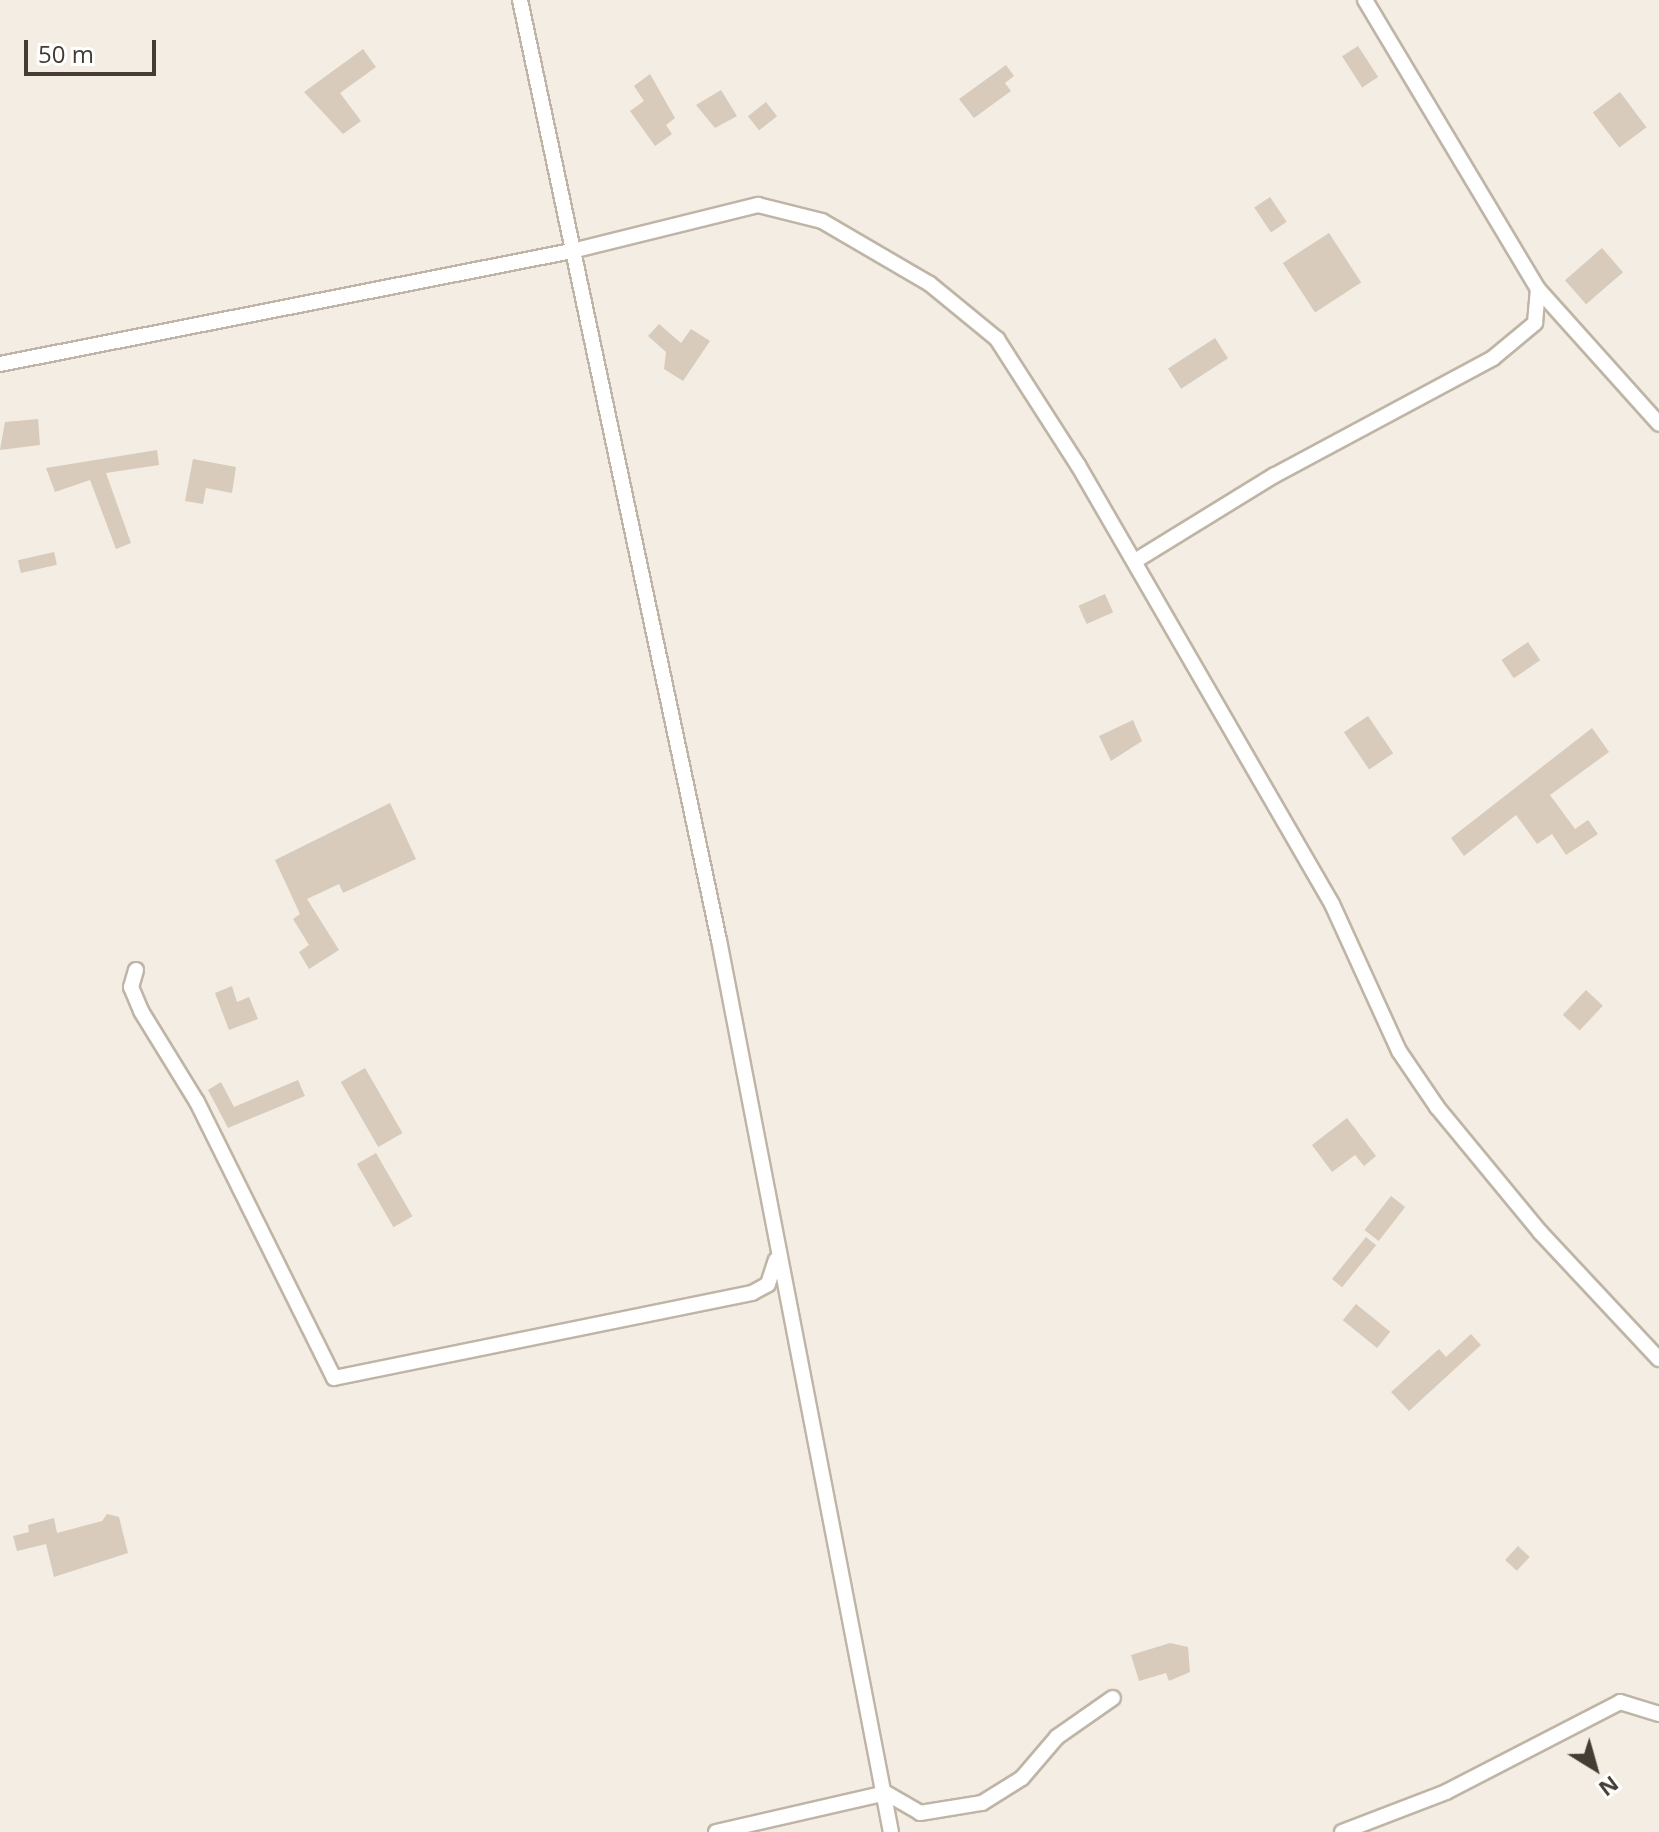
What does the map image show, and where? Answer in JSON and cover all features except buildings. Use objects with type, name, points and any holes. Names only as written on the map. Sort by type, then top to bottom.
[{"type":"street","points":[[520,0],[719,940],[776,1254],[886,1793],[891,1832]]},
{"type":"street","points":[[1365,0],[1538,289],[1659,424]]},
{"type":"street","points":[[0,364],[572,251],[758,205],[822,221],[981,322],[1010,357],[1135,561],[1332,904],[1399,1051],[1477,1159],[1659,1359]]},
{"type":"street","points":[[1135,561],[1275,475],[1493,358],[1535,323],[1538,289]]},
{"type":"street","points":[[136,970],[131,987],[141,1011],[197,1102],[334,1378],[752,1293],[771,1279],[776,1254]]},
{"type":"street","points":[[716,1832],[886,1793],[920,1813],[982,1803],[1022,1778],[1057,1737],[1113,1698]]},
{"type":"street","points":[[1342,1832],[1446,1792],[1620,1702],[1659,1714]]}]
